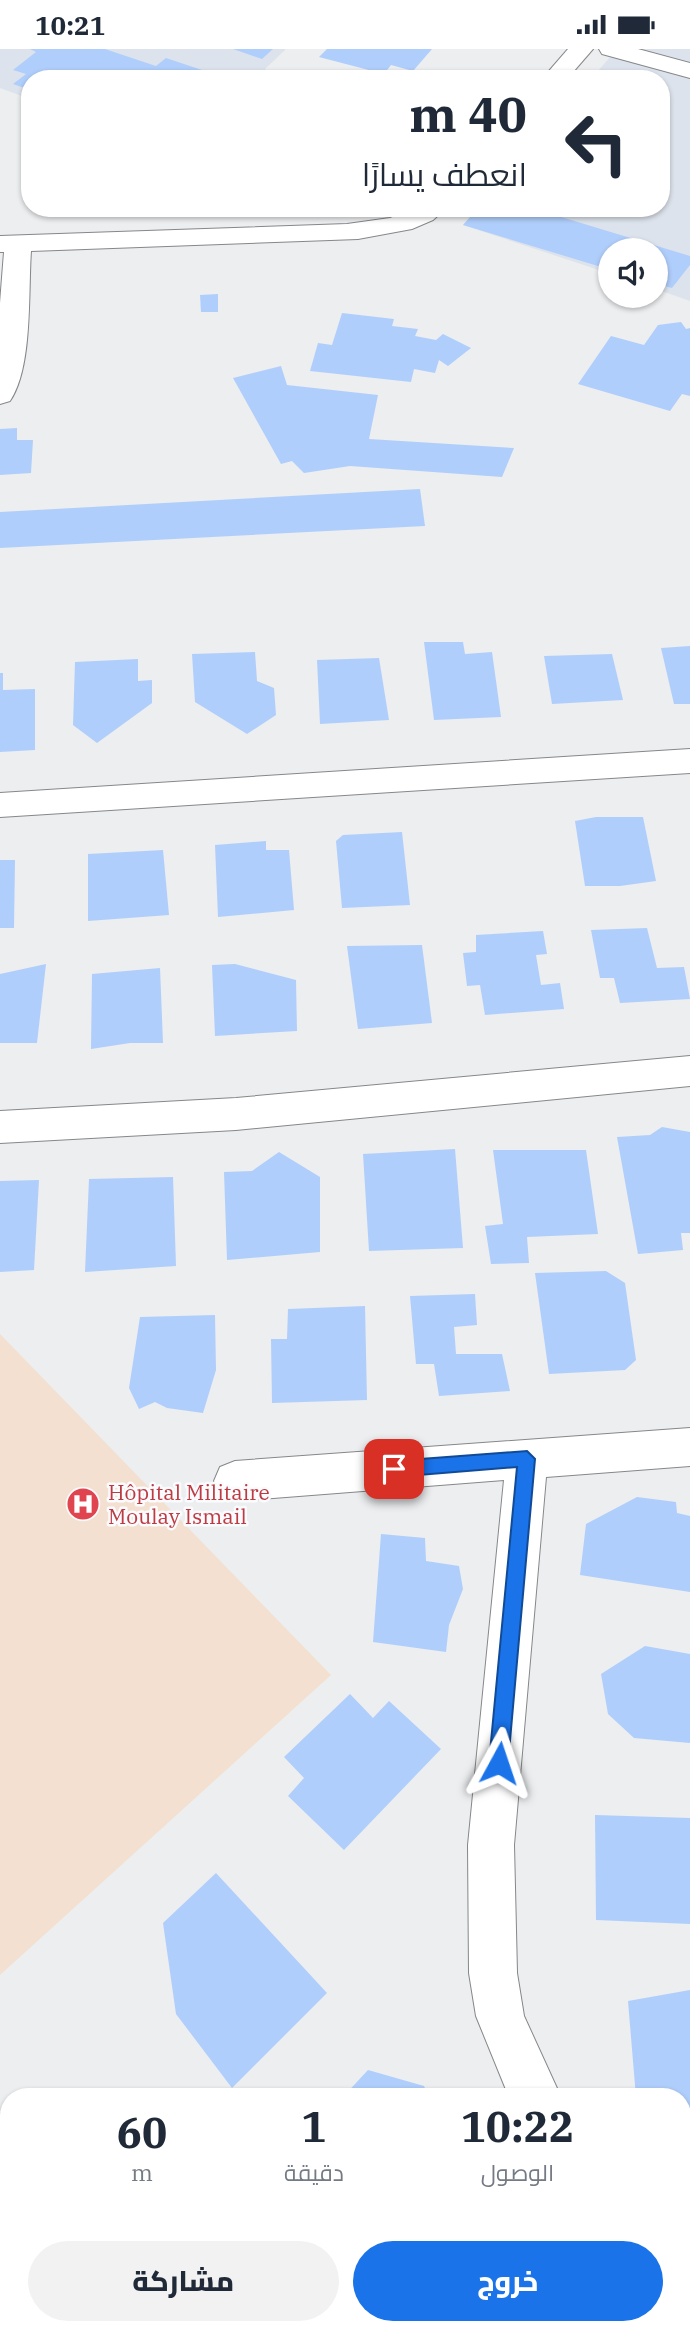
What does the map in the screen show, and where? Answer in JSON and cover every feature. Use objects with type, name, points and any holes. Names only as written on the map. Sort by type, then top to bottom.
[{"type":"street","points":[[562,70],[581,49]]},
{"type":"street","points":[[611,49],[690,71]]},
{"type":"street","points":[[0,395],[9,365],[9,244],[358,231],[412,221],[418,217]]},
{"type":"street","points":[[0,805],[690,761]]},
{"type":"street","points":[[0,1127],[236,1114],[690,1071]]},
{"type":"street","points":[[235,1481],[690,1447]]},
{"type":"street","points":[[527,1459],[491,1846],[493,1973],[500,2016],[517,2064],[531,2088]]},
{"type":"shaded area","points":[[0,49],[286,49],[266,70],[21,70],[21,96],[0,88]]},
{"type":"shaded area","points":[[617,49],[690,49],[690,301],[668,293],[668,238],[598,238],[598,270],[463,225],[470,217],[670,217],[670,70],[599,70]]},
{"type":"shaded area","name":"Hôpital Militaire Moulay Ismail","points":[[0,1334],[331,1675],[0,1975]]},
{"type":"building","points":[[30,49],[105,49],[156,66],[166,58],[202,70],[21,70],[21,72],[13,70],[36,52]]},
{"type":"building","points":[[233,49],[273,49],[262,59]]},
{"type":"building","points":[[327,49],[432,49],[414,70],[391,65],[387,70],[369,70],[319,57]]},
{"type":"building","points":[[21,78],[21,87],[13,84]]},
{"type":"building","points":[[470,217],[561,217],[631,238],[598,238],[598,266],[463,225]]},
{"type":"building","points":[[668,249],[690,256],[690,265],[672,288],[668,287]]},
{"type":"building","points":[[218,294],[218,312],[201,312],[200,295]]},
{"type":"building","points":[[342,313],[394,319],[392,326],[418,329],[415,336],[436,340],[443,334],[471,348],[448,366],[439,360],[435,373],[414,369],[411,382],[310,371],[318,343],[332,345]]},
{"type":"building","points":[[681,322],[686,329],[690,328],[690,396],[682,394],[670,411],[578,384],[611,336],[644,345],[658,325]]},
{"type":"building","points":[[281,366],[287,385],[378,395],[369,439],[514,448],[502,477],[350,466],[304,473],[292,461],[281,464],[233,378]]},
{"type":"building","points":[[17,428],[17,440],[33,440],[31,473],[0,475],[0,429]]},
{"type":"building","points":[[420,489],[425,526],[0,548],[0,512]]},
{"type":"building","points":[[424,642],[463,642],[465,654],[492,652],[501,717],[434,720]]},
{"type":"building","points":[[690,646],[690,704],[674,704],[661,648]]},
{"type":"building","points":[[255,652],[257,681],[274,688],[276,715],[247,734],[195,702],[192,654]]},
{"type":"building","points":[[612,654],[623,700],[552,704],[544,656]]},
{"type":"building","points":[[379,658],[389,720],[320,724],[317,660]]},
{"type":"building","points":[[138,659],[138,681],[152,680],[152,703],[97,743],[73,725],[75,662]]},
{"type":"building","points":[[0,673],[3,673],[3,690],[35,689],[35,750],[0,752]]},
{"type":"building","points":[[596,817],[643,817],[656,881],[620,886],[585,886],[575,821]]},
{"type":"building","points":[[402,832],[410,905],[342,908],[336,841],[343,835]]},
{"type":"building","points":[[266,841],[266,850],[289,850],[294,910],[218,917],[215,845]]},
{"type":"building","points":[[163,850],[169,915],[88,921],[88,854]]},
{"type":"building","points":[[0,860],[15,860],[14,928],[0,928]]},
{"type":"building","points":[[647,928],[657,968],[684,967],[690,999],[620,1003],[614,978],[600,978],[591,930]]},
{"type":"building","points":[[543,931],[547,954],[536,955],[541,985],[560,983],[564,1009],[485,1015],[480,985],[467,986],[463,953],[476,952],[476,935]]},
{"type":"building","points":[[422,945],[432,1023],[358,1029],[347,946]]},
{"type":"building","points":[[46,964],[37,1043],[0,1043],[0,974]]},
{"type":"building","points":[[235,964],[296,980],[297,1031],[215,1036],[212,965]]},
{"type":"building","points":[[160,968],[163,1043],[130,1043],[91,1049],[92,974]]},
{"type":"building","points":[[662,1127],[690,1132],[690,1233],[681,1233],[683,1250],[638,1254],[617,1137],[650,1135]]},
{"type":"building","points":[[455,1149],[463,1248],[369,1251],[363,1154]]},
{"type":"building","points":[[493,1150],[586,1150],[598,1234],[527,1237],[529,1263],[491,1264],[485,1226],[503,1224]]},
{"type":"building","points":[[279,1152],[320,1177],[320,1252],[227,1260],[224,1172],[252,1171]]},
{"type":"building","points":[[173,1177],[176,1266],[85,1272],[89,1179]]},
{"type":"building","points":[[39,1180],[34,1270],[0,1272],[0,1181]]},
{"type":"building","points":[[606,1271],[625,1283],[636,1360],[625,1370],[549,1374],[535,1273]]},
{"type":"building","points":[[475,1294],[477,1325],[454,1327],[456,1354],[502,1354],[510,1391],[439,1396],[434,1364],[416,1364],[410,1296]]},
{"type":"building","points":[[365,1306],[367,1400],[272,1403],[271,1339],[287,1339],[288,1309]]},
{"type":"building","points":[[215,1315],[216,1370],[203,1413],[167,1408],[155,1402],[139,1409],[129,1388],[140,1317]]},
{"type":"building","points":[[637,1497],[676,1502],[677,1513],[690,1516],[690,1592],[580,1575],[586,1524]]},
{"type":"building","points":[[381,1534],[425,1538],[426,1561],[459,1566],[463,1589],[449,1625],[446,1652],[373,1642]]},
{"type":"building","points":[[645,1646],[690,1654],[690,1743],[634,1738],[608,1714],[601,1674]]},
{"type":"building","points":[[350,1694],[373,1718],[389,1701],[441,1749],[344,1850],[288,1796],[304,1778],[284,1757]]},
{"type":"building","points":[[595,1815],[690,1818],[690,1924],[596,1920]]},
{"type":"building","points":[[216,1873],[327,1993],[232,2088],[176,2014],[163,1923]]},
{"type":"building","points":[[690,1990],[690,2088],[635,2088],[628,2001]]},
{"type":"building","points":[[368,2070],[425,2088],[351,2088]]},
{"type":"place","name":"Hôpital Militaire Moulay Ismail","points":[[83,1504]]},
{"type":"route","points":[[394,1469],[527,1459],[499,1763]]}]
